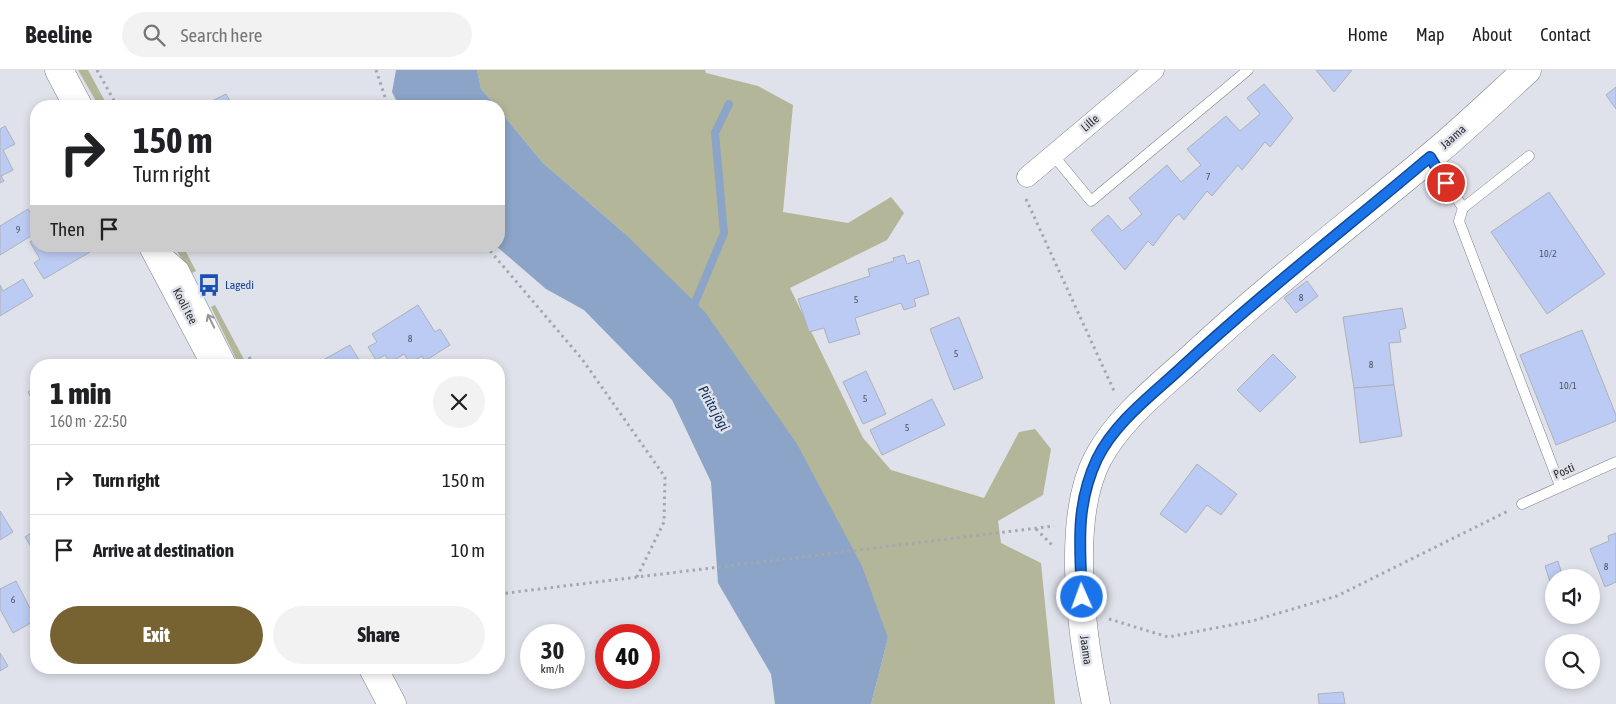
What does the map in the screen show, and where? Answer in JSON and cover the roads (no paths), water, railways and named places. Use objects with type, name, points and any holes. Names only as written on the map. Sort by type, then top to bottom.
[{"type":"street","points":[[58,70],[75,100]]},
{"type":"street","name":"Lille","points":[[1027,177],[1154,70]]},
{"type":"street","name":"Jaama","points":[[1096,704],[1086,655],[1082,611],[1079,523],[1083,499],[1098,458],[1124,421],[1237,316],[1430,157],[1527,70]]},
{"type":"street","name":"Kooli tee","points":[[156,252],[213,359]]},
{"type":"street","points":[[376,674],[392,704]]},
{"type":"lane","points":[[1053,155],[1091,201],[1248,70]]},
{"type":"lane","points":[[1529,156],[1462,208],[1459,221],[1560,486]]},
{"type":"lane","points":[[1430,157],[1462,208]]},
{"type":"lane","points":[[164,252],[183,267],[229,359]]},
{"type":"lane","name":"Posti","points":[[1522,504],[1616,462]]},
{"type":"water","points":[[396,70],[477,70],[481,89],[491,100],[396,100],[392,92]]},
{"type":"water","name":"Pirita jõgi","points":[[505,117],[543,163],[623,232],[705,312],[797,444],[862,566],[888,638],[871,704],[775,704],[771,674],[718,583],[711,482],[672,400],[584,310],[546,289],[503,252],[505,252]]},
{"type":"waterway","points":[[691,312],[724,233],[715,133],[729,104]]},
{"type":"place","name":"Lagedi","points":[[209,285]]}]
